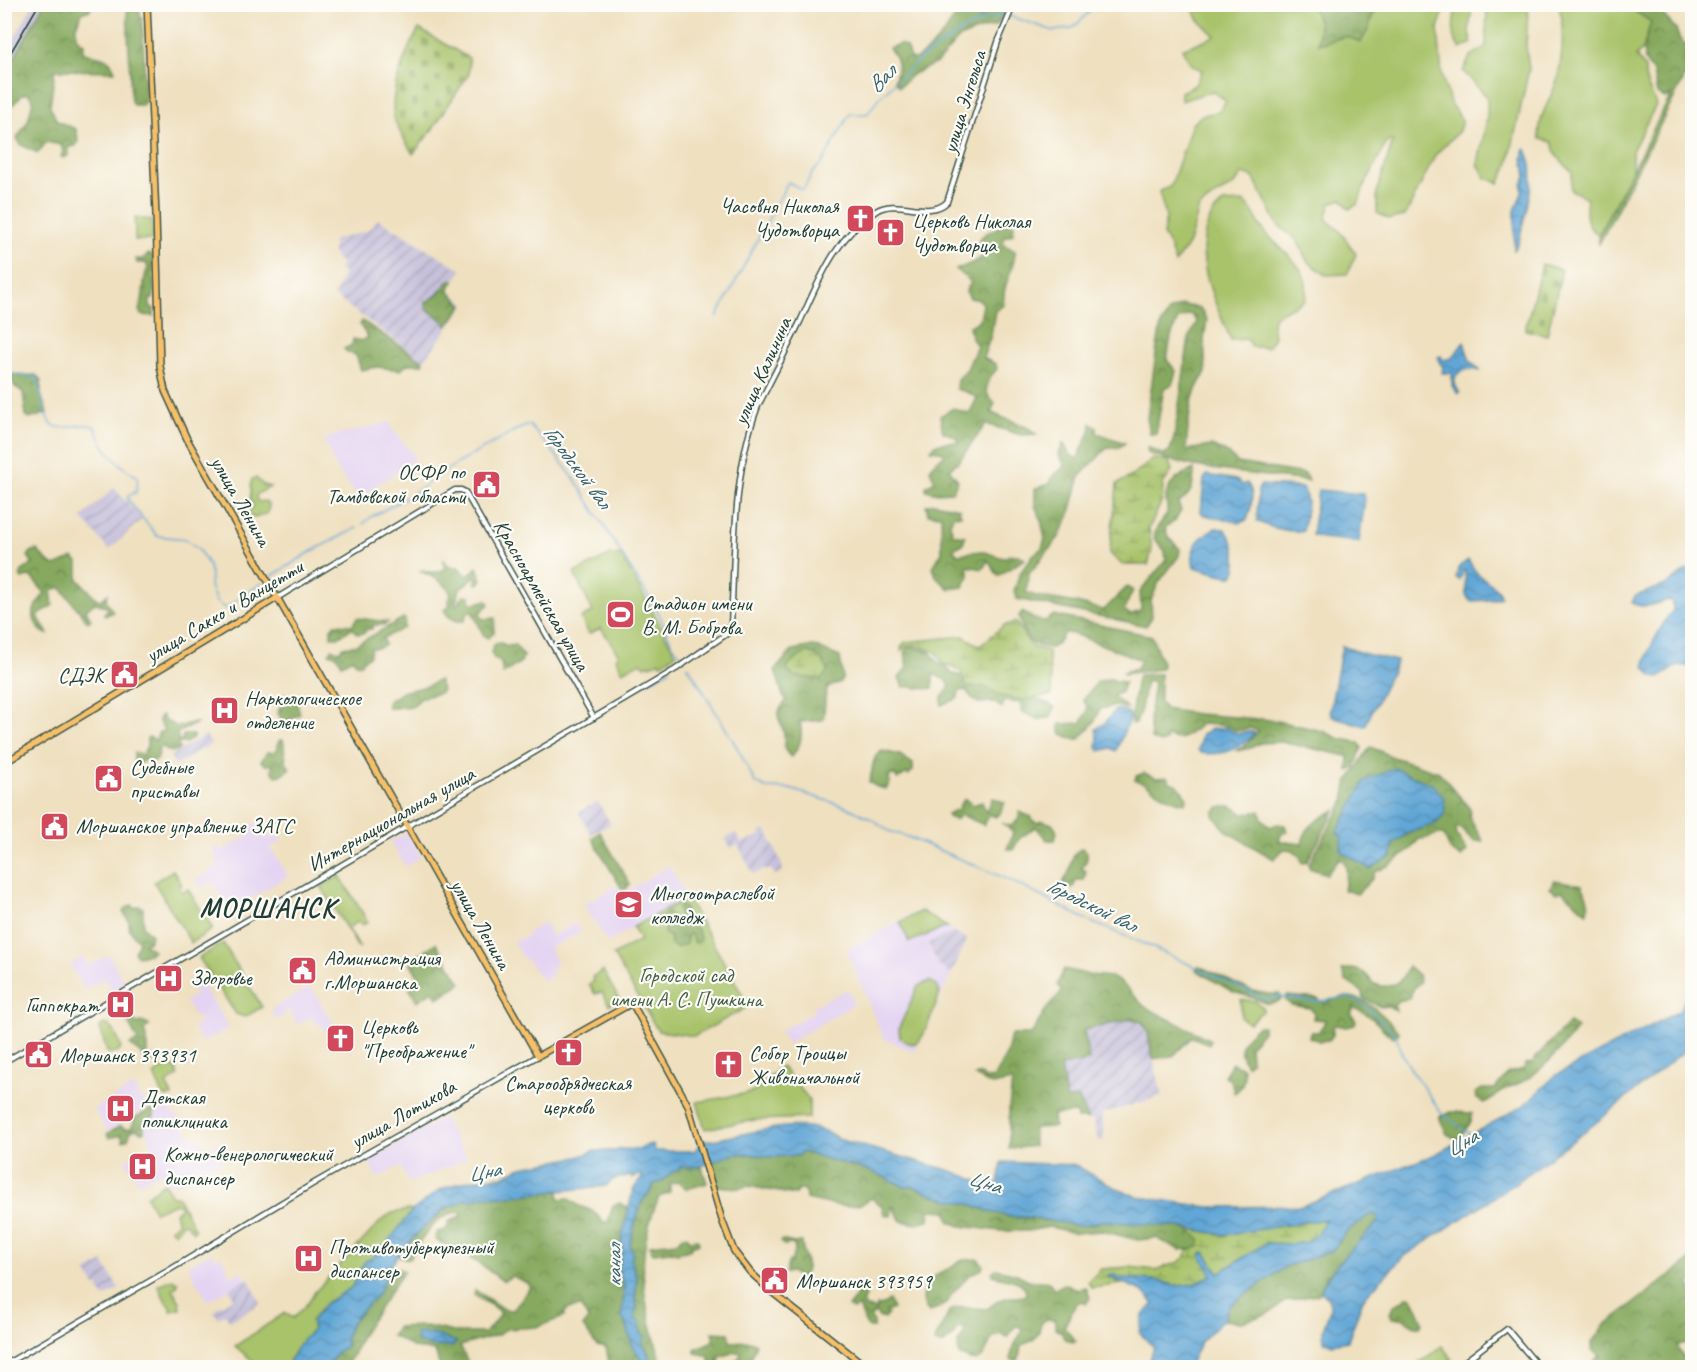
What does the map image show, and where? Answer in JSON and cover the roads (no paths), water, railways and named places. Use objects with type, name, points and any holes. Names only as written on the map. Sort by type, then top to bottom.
[{"type":"main road","name":"улица Ленина","points":[[147,4],[161,375],[172,409],[538,1056]]},
{"type":"main road","name":"улица Сакко и Ванцетти","points":[[4,763],[277,598]]},
{"type":"main road","name":"улица Лотикова","points":[[538,1056],[632,1003],[686,1098],[728,1240],[743,1263],[773,1293],[868,1368]]},
{"type":"street","name":"улица Энгельса","points":[[942,207],[950,195],[998,42],[1014,4]]},
{"type":"street","name":"улица Калинина","points":[[728,633],[731,624],[737,508],[751,426],[758,406],[826,265],[841,242],[878,209],[892,206],[935,209],[942,207]]},
{"type":"street","name":"улица Сакко и Ванцетти","points":[[277,598],[455,490],[461,490]]},
{"type":"street","name":"Красноармейская улица","points":[[461,490],[465,492],[489,532],[594,718]]},
{"type":"street","name":"Интернациональная улица","points":[[4,1062],[594,718],[676,669],[728,633]]},
{"type":"street","name":"улица Лотикова","points":[[4,1365],[316,1182],[538,1056]]},
{"type":"street","points":[[1456,1368],[1507,1329],[1540,1368]]},
{"type":"water","points":[[1525,148],[1532,170],[1530,194],[1519,242],[1514,251],[1515,211],[1526,177],[1523,158]]},
{"type":"water","points":[[1464,342],[1470,361],[1481,371],[1463,371],[1456,376],[1456,386],[1460,393],[1458,394],[1452,386],[1452,373],[1442,373],[1443,367],[1438,357],[1441,356],[1443,360],[1452,358]]},
{"type":"water","points":[[1207,475],[1236,480],[1242,485],[1247,483],[1252,496],[1247,520],[1240,523],[1204,515],[1201,512],[1204,479]]},
{"type":"water","points":[[1261,485],[1304,489],[1307,502],[1303,531],[1280,529],[1257,521],[1258,490]]},
{"type":"water","points":[[1318,490],[1363,494],[1365,499],[1359,542],[1312,535]]},
{"type":"water","points":[[1214,528],[1225,529],[1234,545],[1236,565],[1233,576],[1194,567],[1193,554],[1196,544]]},
{"type":"water","points":[[1468,560],[1476,572],[1498,590],[1501,597],[1470,601],[1466,595],[1465,570],[1460,580],[1456,578],[1460,566]]},
{"type":"water","points":[[1692,568],[1692,667],[1678,665],[1659,678],[1653,677],[1647,670],[1646,660],[1656,637],[1673,610],[1673,603],[1670,600],[1646,606],[1632,603],[1635,596],[1668,584]]},
{"type":"water","points":[[1342,646],[1397,661],[1365,726],[1331,716]]},
{"type":"water","points":[[1115,710],[1129,713],[1129,720],[1116,751],[1111,748],[1100,751],[1097,748],[1096,729],[1105,723]]},
{"type":"water","points":[[1227,728],[1237,734],[1249,731],[1255,733],[1250,739],[1231,750],[1209,754],[1198,750],[1202,734],[1211,729]]},
{"type":"water","points":[[1394,768],[1433,785],[1444,798],[1445,813],[1437,823],[1409,833],[1393,844],[1392,856],[1370,869],[1341,851],[1342,837],[1337,833],[1365,781]]},
{"type":"water","name":"Цна","points":[[1692,986],[1692,1045],[1582,1134],[1513,1185],[1403,1257],[1363,1299],[1348,1341],[1331,1344],[1324,1342],[1323,1332],[1330,1305],[1326,1296],[1321,1292],[1329,1275],[1377,1223],[1378,1216],[1371,1214],[1347,1231],[1332,1251],[1287,1266],[1230,1305],[1223,1320],[1200,1343],[1189,1367],[1145,1367],[1154,1348],[1140,1333],[1143,1315],[1154,1304],[1142,1291],[1107,1276],[1112,1274],[1121,1278],[1155,1280],[1178,1286],[1193,1284],[1212,1275],[1200,1255],[1205,1252],[1219,1273],[1266,1243],[1307,1242],[1318,1232],[1326,1219],[1224,1235],[1179,1227],[1102,1221],[1079,1226],[1026,1217],[1011,1217],[988,1211],[939,1197],[913,1186],[905,1187],[873,1172],[803,1152],[797,1156],[773,1157],[741,1154],[702,1166],[681,1166],[678,1171],[672,1172],[662,1182],[654,1184],[642,1201],[630,1244],[633,1254],[631,1260],[637,1279],[635,1297],[637,1308],[634,1318],[640,1322],[641,1334],[645,1336],[642,1344],[646,1348],[650,1361],[649,1367],[641,1367],[640,1357],[632,1346],[622,1317],[624,1286],[618,1269],[623,1247],[621,1242],[633,1190],[643,1176],[639,1175],[633,1178],[630,1176],[614,1179],[606,1186],[502,1197],[482,1196],[472,1201],[466,1198],[461,1203],[448,1207],[420,1231],[398,1255],[378,1294],[347,1330],[346,1346],[337,1352],[329,1367],[287,1368],[297,1347],[313,1330],[311,1321],[326,1303],[351,1288],[365,1261],[371,1259],[387,1243],[412,1211],[441,1189],[470,1180],[502,1176],[521,1167],[578,1157],[594,1151],[639,1150],[653,1144],[655,1151],[694,1151],[703,1141],[772,1128],[809,1127],[825,1131],[838,1139],[952,1171],[988,1185],[998,1183],[1002,1162],[1075,1165],[1120,1190],[1139,1197],[1209,1207],[1302,1206],[1436,1154],[1523,1106],[1556,1075],[1679,1011]]},
{"type":"water","points":[[416,1333],[435,1335],[457,1342],[452,1347],[430,1346],[417,1342]]},
{"type":"waterway","name":"Вал","points":[[717,317],[788,182],[803,190],[813,172],[822,163],[850,114],[867,114],[880,97],[921,58],[983,20],[1006,15],[1054,31],[1073,28],[1092,9],[1093,4]]},
{"type":"waterway","name":"Городской вал","points":[[4,372],[37,378],[45,413],[53,425],[95,427],[112,456],[138,477],[136,492],[128,496],[128,500],[157,536],[186,539],[198,549],[208,564],[211,575],[210,586],[216,602],[225,608],[262,583]]},
{"type":"waterway","name":"Городской вал","points":[[363,524],[451,467],[529,425],[576,481],[658,612],[673,646],[684,658]]},
{"type":"waterway","name":"Городской вал","points":[[272,576],[314,550],[357,528]]},
{"type":"waterway","name":"Городской вал","points":[[688,666],[755,782],[766,788],[790,789],[844,806],[870,818],[889,831],[1009,880],[1091,922],[1267,1000],[1278,996],[1313,1002],[1348,997],[1361,1002],[1396,1035],[1401,1052],[1412,1071],[1442,1114],[1473,1136]]},
{"type":"waterway","points":[[598,711],[670,669]]},
{"type":"railway","points":[[4,64],[39,4]]},
{"type":"place","name":"Часовня Николая Чудотворца","points":[[860,218]]},
{"type":"place","name":"Церковь Николая Чудотворца","points":[[891,233]]},
{"type":"place","name":"ОСФР по Тамбовской области","points":[[486,484]]},
{"type":"place","name":"Стадион имени В. М. Боброва","points":[[621,615]]},
{"type":"place","name":"СДЭК","points":[[125,675]]},
{"type":"place","name":"Наркологическое отделение","points":[[224,710]]},
{"type":"place","name":"Судебные приставы","points":[[109,779]]},
{"type":"place","name":"Моршанское управление ЗАГС","points":[[55,826]]},
{"type":"place","name":"Многоотраслевой колледж","points":[[629,905]]},
{"type":"place","name":"Администрация г.Моршанска","points":[[303,970]]},
{"type":"place","name":"Здоровье","points":[[169,978]]},
{"type":"place","name":"Гиппократ","points":[[120,1005]]},
{"type":"place","name":"Церковь \"Преображение\"","points":[[340,1039]]},
{"type":"place","name":"Старообрядческая церковь","points":[[568,1052]]},
{"type":"place","name":"Моршанск 393931","points":[[39,1055]]},
{"type":"place","name":"Собор Троицы Живоначальной","points":[[728,1065]]},
{"type":"place","name":"Детская поликлиника","points":[[120,1109]]},
{"type":"place","name":"Кожно-венерологический диспансер","points":[[143,1166]]},
{"type":"place","name":"Противотуберкулезный диспансер","points":[[308,1259]]},
{"type":"place","name":"Моршанск 393959","points":[[775,1281]]},
{"type":"district","name":"МОРШАНСК","points":[[268,908]]},
{"type":"park label","name":"Городской сад имени А. С. Пушкина","points":[[686,987]]},
{"type":"water label","name":"канал","points":[[613,1266]]}]
